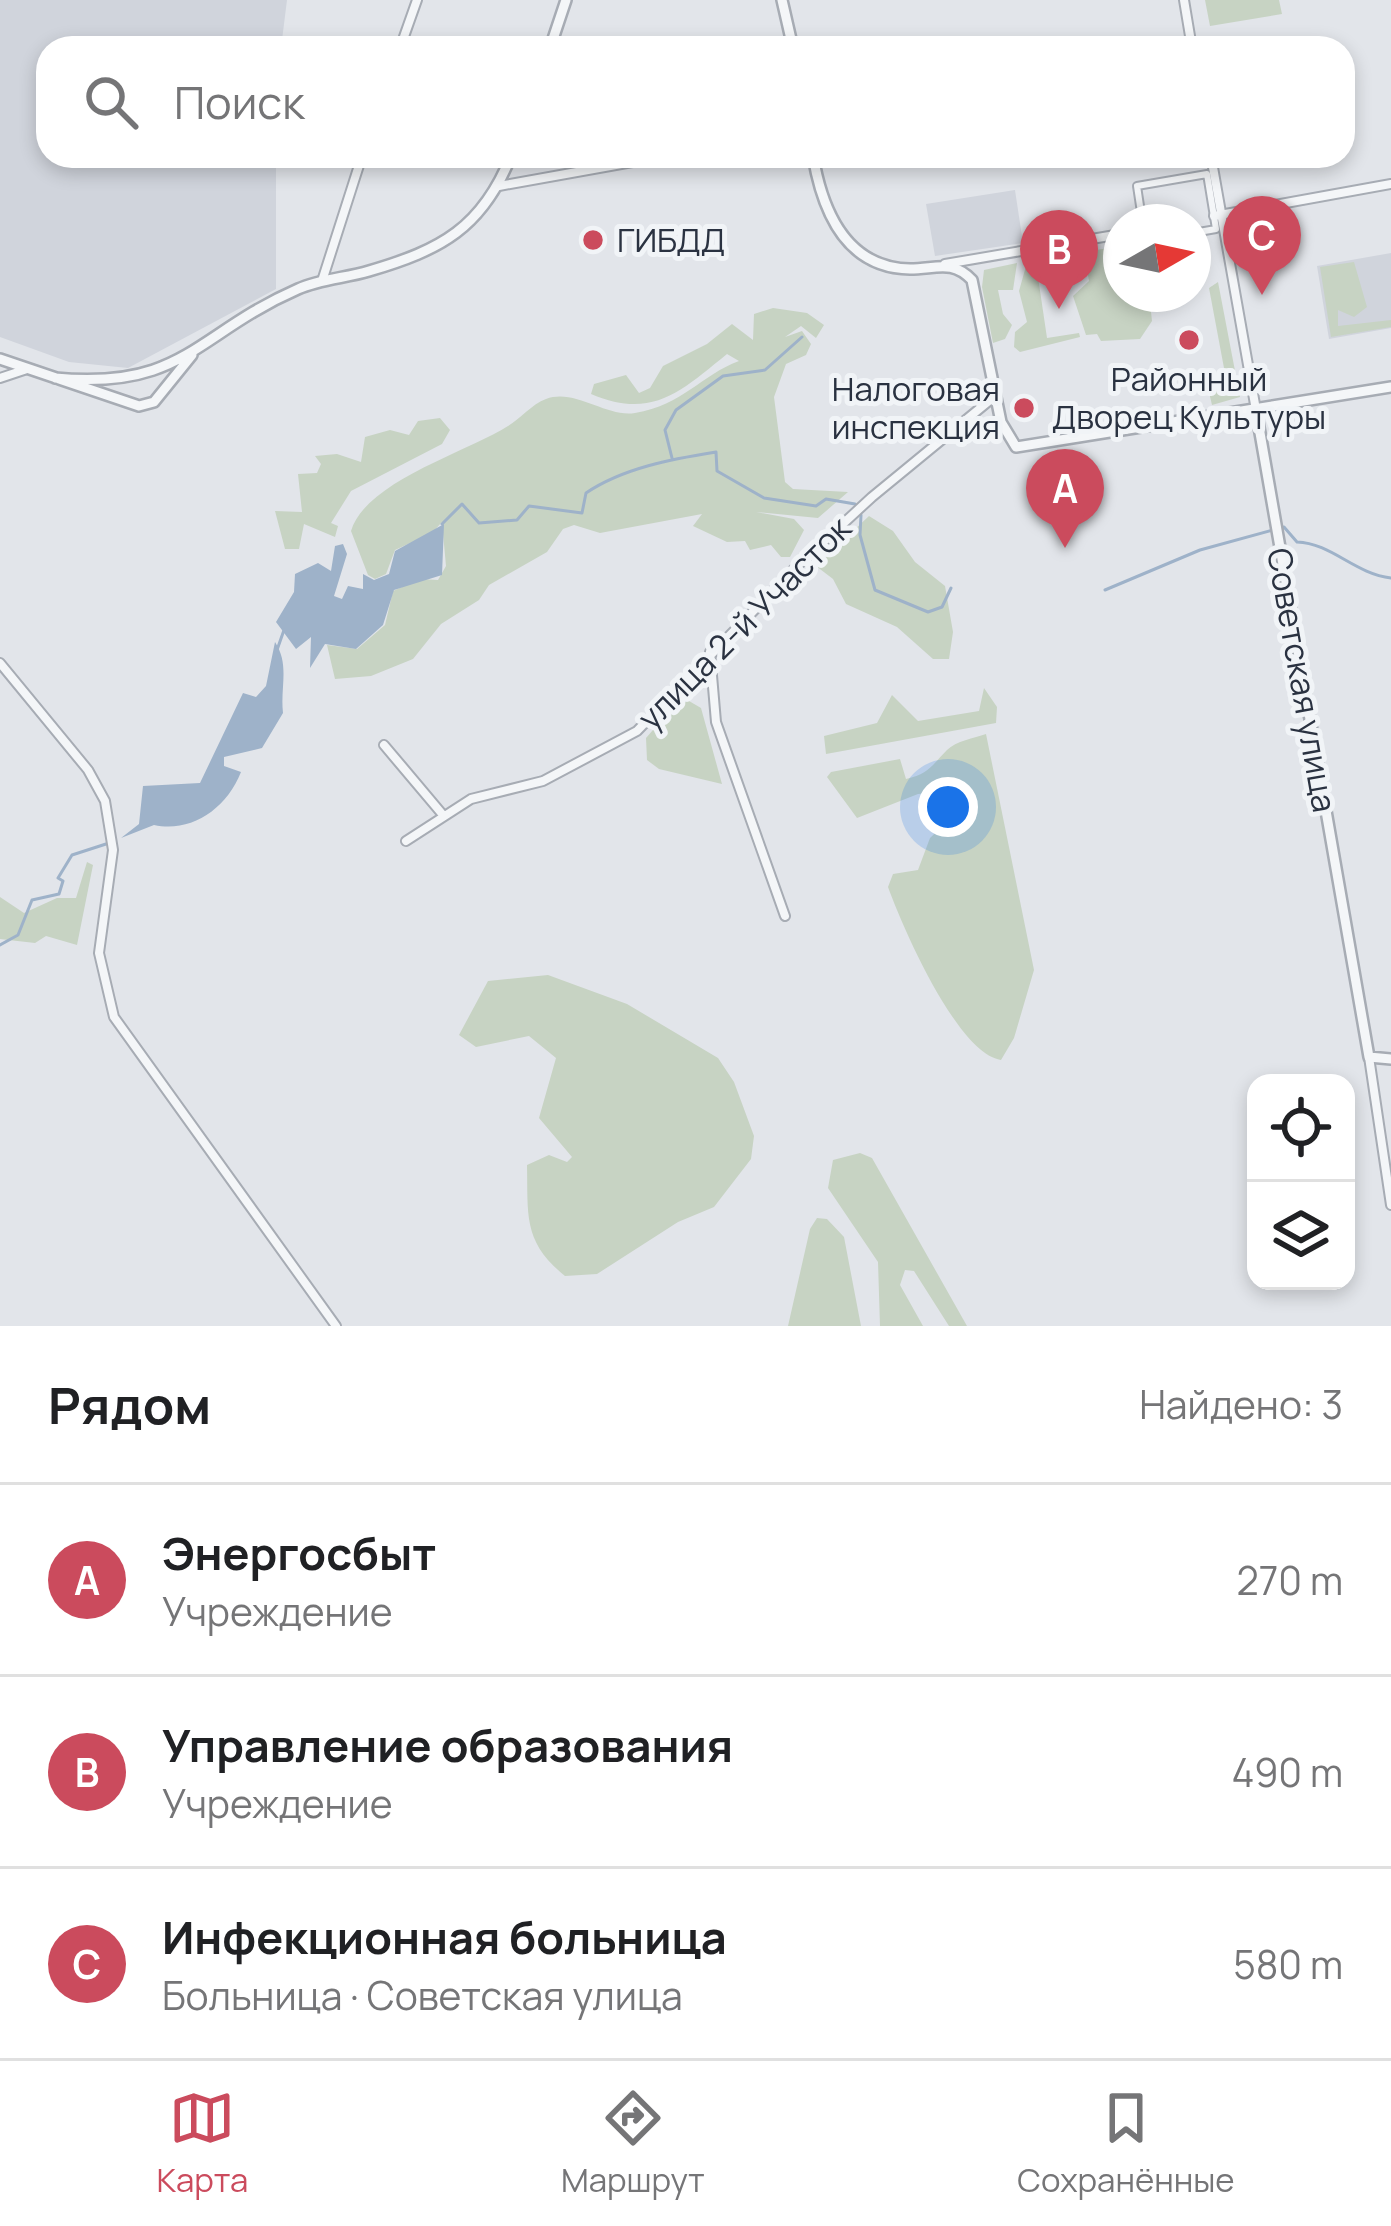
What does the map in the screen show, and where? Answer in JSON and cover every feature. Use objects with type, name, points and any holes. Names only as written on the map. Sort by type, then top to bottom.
[{"type":"street","points":[[404,36],[416,0]]},
{"type":"street","points":[[554,36],[566,0]]},
{"type":"street","points":[[782,0],[791,36]]},
{"type":"street","points":[[1184,0],[1190,36]]},
{"type":"street","points":[[322,281],[358,168]]},
{"type":"street","points":[[55,378],[131,380],[195,351],[298,289],[368,271],[444,242],[474,220],[506,168]]},
{"type":"street","points":[[499,186],[599,168]]},
{"type":"street","points":[[816,168],[825,212],[856,248],[904,268],[1103,237]]},
{"type":"street","name":"Советская улица","points":[[1211,168],[1391,1204]]},
{"type":"street","points":[[1140,204],[1137,186],[1207,174],[1217,216],[1216,229],[1211,230]]},
{"type":"street","points":[[1217,216],[1391,184]]},
{"type":"street","points":[[974,285],[985,257]]},
{"type":"street","points":[[944,264],[967,274],[974,285],[1006,437],[1022,448],[1391,387]]},
{"type":"street","points":[[0,359],[139,406],[161,395],[195,351]]},
{"type":"street","points":[[0,378],[28,369]]},
{"type":"street","name":"улица 2-й Участок","points":[[406,841],[471,800],[543,781],[616,746],[872,496],[995,397]]},
{"type":"street","points":[[710,651],[716,722],[785,916]]},
{"type":"street","points":[[0,663],[88,770],[105,801],[113,850],[99,953],[114,1017],[336,1326]]},
{"type":"street","points":[[384,745],[443,815]]},
{"type":"street","points":[[1369,1057],[1391,1058]]},
{"type":"shaded area","points":[[0,0],[287,0],[282,36],[36,36],[36,168],[276,168],[276,289],[128,368],[69,362],[0,337]]},
{"type":"shaded area","points":[[1015,190],[1023,243],[935,256],[926,204]]},
{"type":"shaded area","points":[[1391,253],[1391,328],[1329,339],[1317,266]]},
{"type":"green space","points":[[1205,0],[1279,0],[1282,14],[1210,26]]},
{"type":"green space","points":[[1103,249],[1103,312],[1151,312],[1152,321],[1140,339],[1101,341],[1097,334],[1086,335],[1073,296],[1089,281],[1084,252]]},
{"type":"green space","points":[[1028,259],[1038,277],[1047,338],[1079,333],[1080,337],[1020,352],[1014,347],[1015,332],[1027,322],[1019,291]]},
{"type":"green space","points":[[1354,262],[1367,307],[1354,317],[1338,310],[1338,326],[1391,320],[1391,327],[1331,337],[1320,267]]},
{"type":"green space","points":[[1017,263],[1013,290],[998,290],[1003,314],[1012,325],[1005,339],[993,343],[982,287],[984,270]]},
{"type":"green space","points":[[1218,282],[1240,397],[1212,405],[1208,388],[1227,384],[1211,287]]},
{"type":"green space","points":[[773,308],[807,313],[824,325],[816,338],[801,326],[785,337],[802,331],[811,344],[806,355],[786,364],[774,397],[785,482],[793,489],[848,492],[818,518],[756,512],[794,519],[804,530],[790,557],[781,557],[771,545],[750,550],[745,541],[727,542],[693,526],[702,514],[600,533],[574,525],[563,529],[547,552],[489,585],[479,600],[441,624],[413,659],[371,676],[335,679],[327,645],[357,649],[385,625],[393,591],[420,579],[438,580],[446,566],[442,522],[432,533],[395,550],[386,574],[375,579],[368,575],[351,531],[360,513],[376,498],[419,470],[508,426],[546,399],[568,397],[635,413],[679,397],[739,361],[727,354],[679,390],[648,403],[612,401],[591,394],[594,384],[626,375],[639,393],[650,388],[663,366],[707,344],[732,324],[753,340],[754,314]]},
{"type":"green space","points":[[440,418],[450,430],[442,444],[351,491],[331,523],[338,526],[335,537],[304,524],[299,549],[285,549],[275,511],[302,512],[298,474],[317,473],[321,464],[315,456],[337,454],[361,462],[365,437],[390,430],[409,435],[418,421]]},
{"type":"green space","points":[[869,516],[893,531],[915,562],[945,586],[953,632],[949,659],[933,659],[897,627],[846,604],[833,579],[816,566]]},
{"type":"green space","points":[[984,688],[997,707],[996,723],[826,754],[824,736],[877,723],[892,695],[918,721],[979,711]]},
{"type":"green space","points":[[689,701],[701,708],[722,784],[659,769],[647,760],[646,738],[674,706]]},
{"type":"green space","points":[[986,734],[1034,970],[1014,1038],[1001,1060],[984,1052],[950,1013],[888,887],[893,874],[918,870],[930,838],[951,818],[946,792],[918,794],[857,818],[827,777],[831,772],[900,759],[906,779],[914,777],[951,747]]},
{"type":"green space","points":[[87,862],[93,865],[77,945],[46,936],[35,943],[0,939],[0,897],[24,913],[57,898],[76,898]]},
{"type":"green space","points":[[548,975],[627,1004],[718,1058],[734,1082],[754,1136],[751,1159],[714,1207],[678,1222],[597,1274],[565,1276],[541,1251],[531,1227],[527,1165],[549,1155],[567,1162],[572,1157],[539,1118],[556,1058],[529,1036],[476,1047],[459,1035],[488,981]]},
{"type":"green space","points":[[860,1153],[872,1158],[967,1326],[949,1326],[914,1271],[905,1270],[900,1285],[923,1326],[880,1326],[878,1262],[828,1188],[833,1160]]},
{"type":"green space","points":[[817,1218],[827,1219],[844,1237],[861,1326],[788,1326],[810,1229]]},
{"type":"water","points":[[444,524],[442,575],[394,590],[383,625],[356,649],[325,644],[310,668],[311,637],[296,649],[276,622],[294,592],[295,574],[318,563],[331,571],[335,546],[343,544],[347,554],[334,596],[342,599],[348,586],[363,589],[363,574],[374,580],[389,574],[395,551]]},
{"type":"water","points":[[275,642],[283,668],[283,713],[262,748],[224,757],[224,766],[241,772],[226,797],[193,822],[154,825],[121,838],[139,824],[143,786],[200,783],[243,693],[256,697],[266,686]]},
{"type":"waterway","points":[[672,458],[665,430],[676,410],[723,376],[765,370],[802,337]]},
{"type":"waterway","points":[[442,524],[462,504],[479,523],[517,520],[529,506],[582,513],[586,493],[616,477],[665,461],[716,452],[717,471],[764,498],[816,506],[826,499],[855,504]]},
{"type":"waterway","points":[[861,515],[860,535],[875,590],[928,612],[942,607],[951,588]]},
{"type":"waterway","points":[[1105,590],[1200,550],[1284,527],[1297,542],[1321,547],[1366,571],[1391,578]]},
{"type":"waterway","points":[[277,650],[284,630]]},
{"type":"waterway","points":[[0,945],[18,935],[32,900],[59,894],[63,881],[58,878],[72,855],[106,844]]},
{"type":"place","name":"ГИБДД","points":[[593,240]]},
{"type":"place","name":"Инфекционная больница","points":[[1262,295]]},
{"type":"place","name":"Управление образования","points":[[1059,309]]},
{"type":"place","name":"Районный Дворец Культуры","points":[[1189,340]]},
{"type":"place","name":"Налоговая инспекция","points":[[1024,408]]},
{"type":"place","name":"Энергосбыт","points":[[1065,548]]}]
